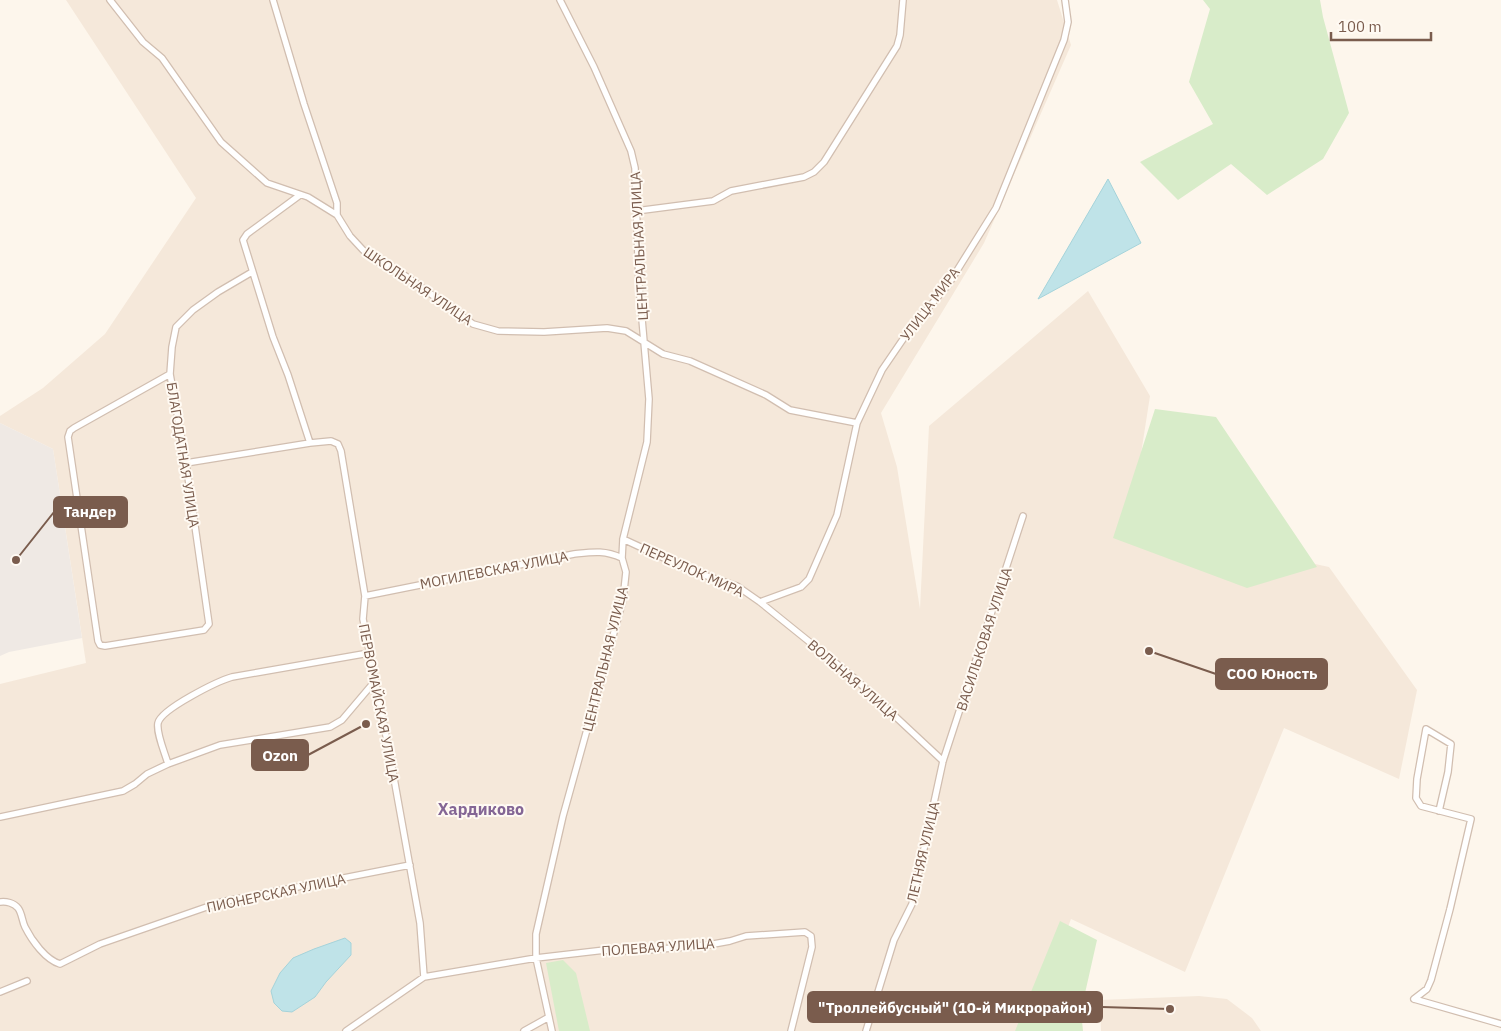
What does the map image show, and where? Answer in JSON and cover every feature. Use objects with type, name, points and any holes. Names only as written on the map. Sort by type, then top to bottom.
[{"type":"street","points":[[110,0],[143,42],[162,58],[221,142],[268,183],[308,197],[337,215]]},
{"type":"street","name":"ШКОЛЬНАЯ УЛИЦА","points":[[273,0],[336,203],[337,215],[350,236],[375,260],[404,275],[473,324],[498,331],[544,332],[607,328],[626,331],[663,354],[690,361],[766,395],[790,410],[858,423]]},
{"type":"street","name":"ЦЕНТРАЛЬНАЯ УЛИЦА","points":[[552,1031],[536,958],[536,934],[563,816],[623,600],[626,572],[622,558],[623,539],[647,442],[649,398],[638,285],[636,168],[631,151],[594,67],[560,0]]},
{"type":"street","points":[[636,211],[713,201],[731,191],[804,177],[814,172],[824,162],[897,46],[900,35],[903,0]]},
{"type":"street","name":"УЛИЦА МИРА","points":[[760,602],[807,583],[837,515],[858,423],[882,370],[910,329],[948,285],[996,208],[1064,40],[1068,22],[1065,0]]},
{"type":"street","points":[[300,195],[247,234],[243,240],[310,443]]},
{"type":"street","name":"БЛАГОДАТНАЯ УЛИЦА","points":[[170,374],[74,428],[70,431],[68,437],[98,642],[100,645],[105,646],[204,630],[209,624],[186,463],[170,374],[172,347],[176,328],[199,305],[252,272]]},
{"type":"street","name":"ПЕРВОМАЙСКАЯ УЛИЦА","points":[[186,463],[310,443],[331,442],[338,444],[341,451],[365,596],[363,619],[420,923],[424,977]]},
{"type":"street","name":"ВАСИЛЬКОВАЯ УЛИЦА","points":[[944,761],[1023,516]]},
{"type":"street","name":"ПЕРЕУЛОК МИРА","points":[[623,539],[692,571],[737,586],[760,602]]},
{"type":"street","name":"МОГИЛЕВСКАЯ УЛИЦА","points":[[365,596],[574,554],[598,551],[611,553],[622,558]]},
{"type":"street","name":"ВОЛЬНАЯ УЛИЦА","points":[[760,602],[853,677],[944,761]]},
{"type":"street","points":[[168,764],[158,728],[158,720],[180,703],[220,680],[370,654]]},
{"type":"street","points":[[0,817],[123,791],[147,774],[205,750],[245,740],[330,727],[342,720],[375,681]]},
{"type":"street","points":[[1439,811],[1448,772],[1451,744],[1426,729],[1417,779],[1416,798],[1421,806],[1439,811],[1472,820],[1431,980],[1427,989],[1414,999],[1501,1024]]},
{"type":"street","name":"ЛЕТНЯЯ УЛИЦА","points":[[866,1031],[894,940],[912,904],[944,761]]},
{"type":"street","name":"ПИОНЕРСКАЯ УЛИЦА","points":[[2,902],[13,904],[18,908],[25,928],[36,943],[54,962],[60,964],[100,944],[221,902],[410,865]]},
{"type":"street","name":"ПОЛЕВАЯ УЛИЦА","points":[[424,977],[536,958],[605,950],[637,951],[708,945],[746,936],[805,932],[810,934],[812,947],[791,1031]]},
{"type":"street","points":[[346,1031],[424,977]]},
{"type":"street","points":[[0,992],[26,980]]},
{"type":"street","points":[[524,1031],[549,1017]]},
{"type":"shaded area","points":[[66,0],[1057,0],[1071,45],[984,243],[881,413],[897,467],[920,609],[929,426],[1088,291],[1150,396],[1130,524],[1329,567],[1417,690],[1399,779],[1284,728],[1185,972],[1071,919],[1028,1031],[0,1031],[0,684],[86,663],[53,449],[0,423],[0,416],[43,388],[105,334],[196,198]]},
{"type":"shaded area","points":[[0,423],[53,449],[82,638],[9,652],[0,656]]},
{"type":"shaded area","points":[[1199,996],[1227,999],[1252,1018],[1261,1031],[1101,1031],[1100,1000]]},
{"type":"green space","points":[[1203,0],[1320,0],[1349,113],[1323,159],[1267,195],[1231,164],[1178,200],[1140,162],[1213,124],[1189,82],[1210,9]]},
{"type":"green space","points":[[1155,409],[1216,417],[1317,567],[1247,588],[1113,538]]},
{"type":"green space","points":[[1060,921],[1097,940],[1081,1011],[1083,1031],[1015,1031]]},
{"type":"green space","points":[[563,960],[576,973],[590,1031],[559,1031],[546,963]]},
{"type":"water","points":[[1108,179],[1141,243],[1038,299]]},
{"type":"water","points":[[345,938],[351,943],[351,955],[315,997],[292,1012],[282,1011],[274,1003],[271,991],[280,973],[293,958]]},
{"type":"place","name":"Тандер","points":[[16,560]]},
{"type":"place","name":"СОО Юность","points":[[1149,651]]},
{"type":"place","name":"Ozon","points":[[366,724]]},
{"type":"place","name":"\"Троллейбусный\" (10-й Микрорайон)","points":[[1170,1009]]},
{"type":"district","name":"Хардиково","points":[[481,809]]}]
